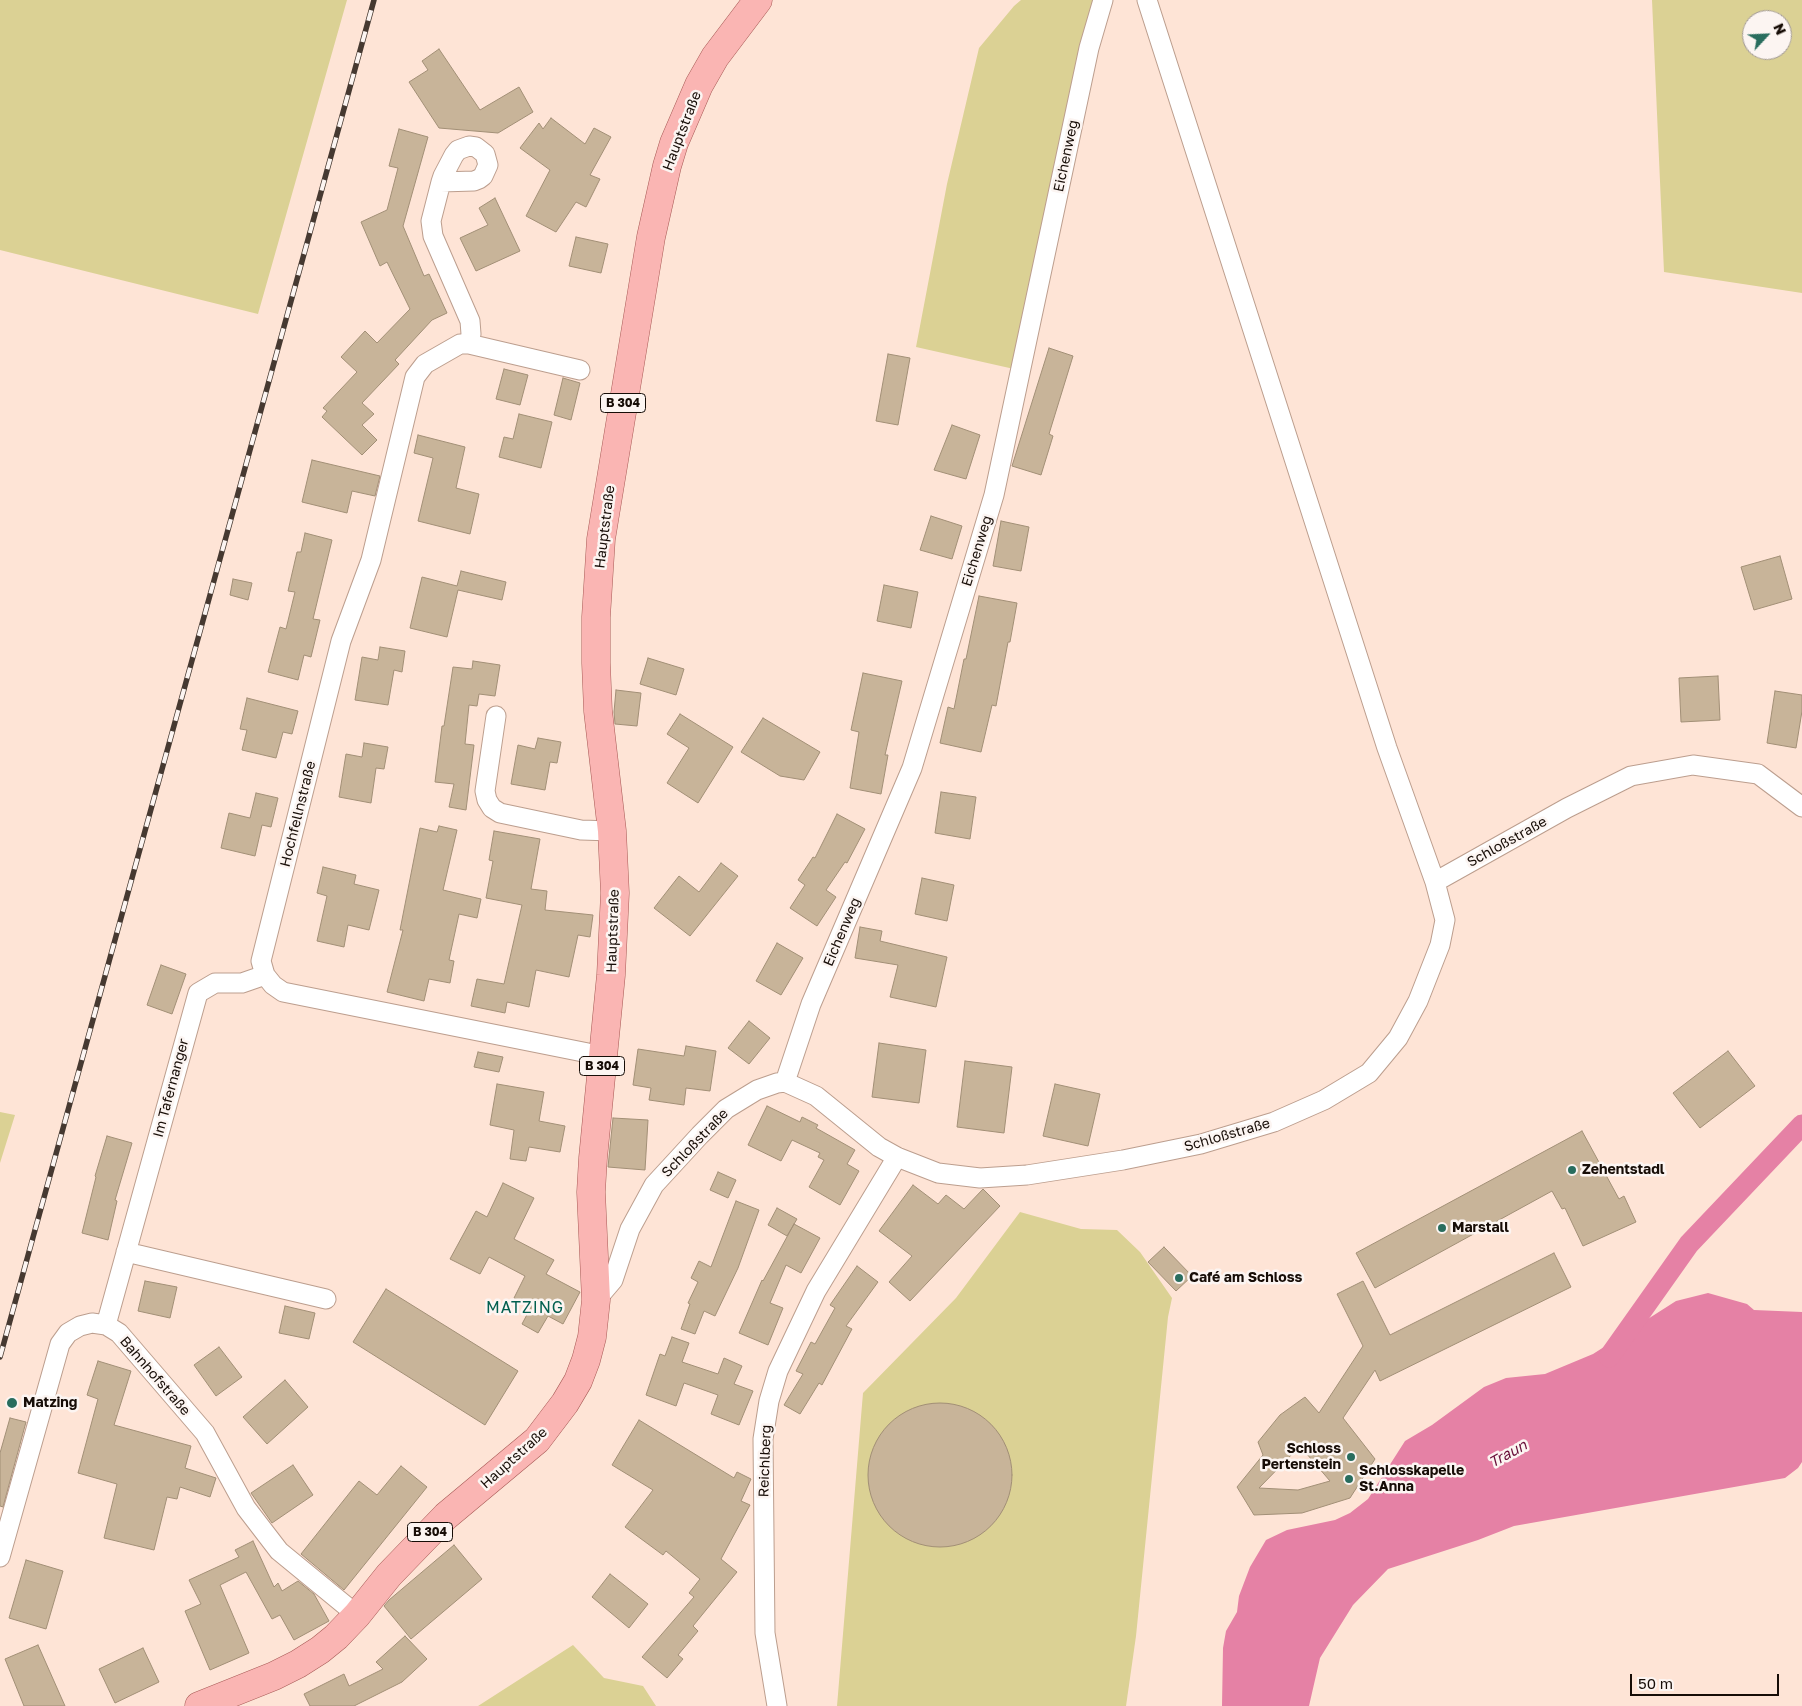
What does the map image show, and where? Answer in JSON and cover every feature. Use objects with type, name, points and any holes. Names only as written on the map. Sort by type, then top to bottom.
[{"type":"main road","name":"Hauptstraße","points":[[199,1706],[274,1676],[298,1664],[320,1650],[336,1636],[357,1615],[389,1575],[446,1516],[526,1451],[551,1424],[566,1403],[578,1381],[586,1360],[592,1337],[596,1300],[591,1192],[615,911],[612,831],[598,711],[596,617],[601,540],[651,237],[674,143],[699,85],[715,57],[758,0]]},
{"type":"street","name":"Eichenweg","points":[[785,1082],[811,1004],[912,768],[994,495],[1087,57],[1103,0]]},
{"type":"street","points":[[1147,0],[1387,748],[1435,882]]},
{"type":"street","points":[[442,182],[431,221],[431,228],[470,321],[471,334],[469,344],[580,370]]},
{"type":"street","name":"Hochfellnstraße","points":[[265,975],[261,961],[264,946],[341,641],[371,560],[415,377],[425,364],[460,344],[469,344]]},
{"type":"street","points":[[496,716],[485,791],[487,800],[492,808],[500,813],[580,830],[612,831]]},
{"type":"street","name":"Schloßstraße","points":[[596,1300],[613,1280],[630,1229],[654,1185],[726,1109],[757,1090],[785,1082],[816,1096],[880,1147],[897,1157],[947,1174],[980,1178],[1027,1175],[1123,1160],[1202,1144],[1274,1122],[1324,1100],[1369,1073],[1398,1038],[1418,1001],[1440,945],[1445,920],[1435,882],[1567,808],[1631,776],[1693,765],[1758,774],[1802,807]]},
{"type":"street","points":[[265,975],[272,985],[282,992],[603,1056]]},
{"type":"street","name":"Im Tafernanger","points":[[106,1326],[198,993],[215,982],[242,983],[265,975]]},
{"type":"street","name":"Reichlberg","points":[[777,1706],[765,1633],[763,1439],[769,1401],[778,1371],[816,1291],[897,1157]]},
{"type":"street","points":[[126,1252],[326,1299]]},
{"type":"street","points":[[0,1557],[60,1344],[68,1333],[80,1326],[92,1323],[106,1326]]},
{"type":"street","name":"Bahnhofstraße","points":[[106,1326],[119,1333],[205,1433],[246,1508],[279,1551],[357,1615]]},
{"type":"shaded area","points":[[0,0],[347,0],[258,314],[0,250]]},
{"type":"shaded area","points":[[1021,0],[1095,0],[1014,369],[916,347],[947,184],[979,48]]},
{"type":"shaded area","points":[[1652,0],[1802,0],[1802,293],[1664,272]]},
{"type":"shaded area","points":[[0,1112],[15,1115],[0,1163]]},
{"type":"shaded area","points":[[1020,1212],[1081,1229],[1117,1230],[1140,1252],[1172,1298],[1168,1317],[1136,1636],[1126,1706],[837,1706],[863,1393],[956,1298]]},
{"type":"shaded area","points":[[573,1645],[604,1678],[643,1686],[656,1706],[478,1706]]},
{"type":"water","name":"Traun","points":[[1708,1293],[1747,1304],[1754,1310],[1802,1312],[1802,1462],[1798,1468],[1785,1478],[1514,1526],[1478,1540],[1388,1569],[1353,1605],[1320,1658],[1309,1706],[1222,1706],[1223,1648],[1226,1631],[1237,1612],[1239,1596],[1250,1567],[1266,1540],[1287,1530],[1335,1520],[1350,1513],[1368,1499],[1405,1441],[1432,1425],[1484,1387],[1506,1378],[1545,1374],[1593,1354],[1676,1301]]},
{"type":"building","points":[[439,49],[480,110],[519,87],[533,112],[498,133],[439,128],[409,82],[428,70],[422,61]]},
{"type":"building","points":[[551,118],[585,144],[594,128],[611,137],[590,175],[600,179],[586,207],[576,202],[556,232],[526,216],[550,170],[520,148],[539,123],[543,129]]},
{"type":"building","points":[[399,129],[428,137],[403,226],[424,276],[429,274],[447,313],[432,320],[395,360],[399,364],[362,403],[374,414],[362,425],[377,440],[362,455],[322,417],[327,411],[323,408],[357,372],[341,357],[365,331],[377,343],[410,309],[387,262],[380,266],[361,222],[387,210],[398,168],[389,166]]},
{"type":"building","points":[[495,198],[520,251],[476,271],[460,238],[488,225],[479,208]]},
{"type":"building","points":[[576,237],[608,244],[601,273],[569,266]]},
{"type":"building","points":[[1049,348],[1073,356],[1049,434],[1053,436],[1041,475],[1012,466]]},
{"type":"building","points":[[888,354],[910,358],[898,425],[876,421]]},
{"type":"building","points":[[504,369],[528,375],[520,405],[496,399]]},
{"type":"building","points":[[563,378],[580,383],[571,420],[554,415]]},
{"type":"building","points":[[519,414],[552,422],[541,468],[499,457],[504,437],[513,439]]},
{"type":"building","points":[[952,425],[980,435],[966,479],[934,470]]},
{"type":"building","points":[[418,435],[465,447],[456,488],[479,494],[470,534],[418,521],[433,458],[414,453]]},
{"type":"building","points":[[312,460],[380,476],[375,496],[352,491],[347,513],[302,502]]},
{"type":"building","points":[[931,516],[962,526],[952,559],[920,550]]},
{"type":"building","points":[[1001,521],[1029,527],[1021,571],[993,566]]},
{"type":"building","points":[[305,533],[332,540],[313,619],[320,620],[311,657],[304,655],[298,680],[268,672],[280,627],[286,629],[295,592],[288,591],[297,552],[301,552]]},
{"type":"building","points":[[1780,556],[1792,599],[1754,610],[1741,567]]},
{"type":"building","points":[[461,571],[506,582],[502,600],[458,590],[447,637],[410,628],[422,577],[457,586]]},
{"type":"building","points":[[233,579],[252,583],[248,600],[230,595]]},
{"type":"building","points":[[884,585],[918,592],[911,628],[877,621]]},
{"type":"building","points":[[979,596],[1017,603],[996,706],[992,705],[981,752],[940,743],[948,707],[954,709]]},
{"type":"building","points":[[380,647],[405,651],[402,672],[394,670],[388,705],[355,700],[362,657],[378,660]]},
{"type":"building","points":[[648,658],[684,669],[676,695],[640,684]]},
{"type":"building","points":[[473,661],[500,665],[495,696],[479,694],[477,706],[469,705],[465,744],[474,745],[466,810],[449,807],[454,784],[435,782],[442,726],[444,726],[453,667],[472,669]]},
{"type":"building","points":[[863,673],[902,681],[885,755],[888,755],[881,794],[850,788],[859,732],[851,730]]},
{"type":"building","points":[[1718,676],[1720,720],[1681,722],[1679,678]]},
{"type":"building","points":[[616,690],[641,693],[637,726],[615,724]]},
{"type":"building","points":[[1775,691],[1802,695],[1802,711],[1796,748],[1767,743]]},
{"type":"building","points":[[247,698],[298,711],[292,734],[283,732],[276,758],[242,750],[247,730],[240,729]]},
{"type":"building","points":[[680,714],[733,747],[698,803],[667,783],[689,748],[667,734]]},
{"type":"building","points":[[763,718],[820,752],[804,780],[780,776],[741,752]]},
{"type":"building","points":[[538,738],[561,742],[557,763],[550,762],[545,790],[511,784],[518,745],[535,749]]},
{"type":"building","points":[[364,743],[388,747],[384,769],[376,768],[371,803],[339,797],[346,754],[362,757]]},
{"type":"building","points":[[941,792],[976,797],[970,839],[935,833]]},
{"type":"building","points":[[256,793],[278,798],[271,827],[262,825],[255,856],[221,848],[229,813],[250,818]]},
{"type":"building","points":[[837,814],[865,829],[847,863],[845,862],[826,890],[836,897],[817,926],[790,908],[805,885],[798,880],[813,857],[815,858]]},
{"type":"building","points":[[439,826],[457,830],[443,890],[481,899],[477,918],[459,914],[449,960],[454,961],[450,983],[429,979],[424,1001],[387,992],[403,930],[400,930],[420,828],[437,832]]},
{"type":"building","points":[[494,831],[540,839],[531,889],[547,891],[545,910],[593,915],[590,937],[578,935],[569,977],[536,970],[529,1007],[507,1002],[505,1013],[471,1006],[477,979],[504,984],[522,905],[486,898],[493,861],[489,860]]},
{"type":"building","points":[[721,863],[738,876],[690,936],[654,908],[679,876],[699,892]]},
{"type":"building","points":[[323,867],[356,875],[354,884],[379,890],[369,930],[348,925],[344,947],[317,941],[327,896],[317,893]]},
{"type":"building","points":[[922,878],[954,885],[947,921],[915,914]]},
{"type":"building","points":[[860,927],[882,931],[880,941],[947,957],[936,1007],[890,997],[898,965],[855,958]]},
{"type":"building","points":[[777,943],[803,958],[781,995],[756,981]]},
{"type":"building","points":[[161,965],[186,974],[172,1014],[147,1005]]},
{"type":"building","points":[[749,1021],[770,1038],[749,1064],[728,1048]]},
{"type":"building","points":[[879,1043],[926,1050],[919,1103],[872,1097]]},
{"type":"building","points":[[686,1046],[716,1051],[710,1091],[686,1088],[684,1105],[649,1100],[651,1088],[633,1085],[638,1049],[684,1056]]},
{"type":"building","points":[[1728,1051],[1755,1086],[1700,1128],[1673,1093]]},
{"type":"building","points":[[478,1052],[503,1057],[499,1072],[474,1067]]},
{"type":"building","points":[[965,1061],[1012,1067],[1004,1133],[957,1127]]},
{"type":"building","points":[[497,1084],[544,1092],[539,1121],[565,1126],[560,1152],[529,1147],[526,1161],[510,1159],[514,1130],[490,1125]]},
{"type":"building","points":[[1055,1084],[1100,1094],[1088,1146],[1043,1136]]},
{"type":"building","points":[[767,1106],[800,1122],[802,1117],[818,1125],[816,1128],[855,1150],[847,1164],[859,1171],[840,1205],[809,1187],[824,1160],[818,1157],[820,1153],[792,1140],[781,1161],[748,1145]]},
{"type":"building","points":[[613,1118],[648,1120],[645,1170],[608,1167]]},
{"type":"building","points":[[1582,1131],[1619,1199],[1624,1196],[1636,1222],[1583,1246],[1565,1208],[1562,1209],[1552,1191],[1375,1288],[1356,1253]]},
{"type":"building","points":[[107,1136],[132,1143],[115,1200],[117,1201],[108,1240],[82,1233],[95,1176]]},
{"type":"building","points":[[718,1172],[736,1180],[728,1198],[710,1190]]},
{"type":"building","points":[[503,1183],[534,1198],[514,1239],[554,1260],[546,1274],[580,1292],[563,1324],[548,1316],[538,1333],[522,1324],[531,1307],[514,1298],[525,1276],[489,1257],[480,1274],[450,1259],[476,1211],[487,1217]]},
{"type":"building","points":[[913,1185],[938,1204],[946,1195],[964,1209],[983,1189],[1000,1206],[910,1301],[889,1282],[912,1256],[879,1231]]},
{"type":"building","points":[[736,1201],[759,1210],[738,1268],[715,1316],[704,1311],[695,1334],[681,1329],[690,1304],[688,1303],[698,1282],[691,1278],[699,1261],[711,1267]]},
{"type":"building","points":[[777,1208],[797,1219],[787,1236],[768,1225]]},
{"type":"building","points":[[794,1224],[820,1238],[801,1273],[786,1265],[770,1303],[783,1308],[768,1345],[739,1333],[762,1280]]},
{"type":"building","points":[[1164,1247],[1192,1276],[1176,1291],[1148,1262]]},
{"type":"building","points":[[1554,1253],[1571,1287],[1380,1381],[1375,1370],[1343,1418],[1375,1459],[1350,1498],[1302,1513],[1254,1515],[1237,1487],[1263,1455],[1258,1442],[1280,1415],[1305,1397],[1319,1413],[1363,1346],[1337,1294],[1363,1281],[1390,1335]],"holes":[[[1300,1446],[1330,1481],[1298,1490],[1259,1488]]]},
{"type":"building","points":[[857,1266],[878,1282],[846,1326],[852,1329],[822,1385],[819,1383],[800,1414],[784,1405],[803,1374],[796,1371],[811,1342],[815,1344],[835,1308],[830,1305]]},
{"type":"building","points":[[145,1281],[177,1287],[170,1318],[138,1311]]},
{"type":"building","points":[[386,1289],[518,1371],[485,1425],[353,1342]]},
{"type":"building","points":[[285,1306],[315,1313],[309,1339],[279,1333]]},
{"type":"building","points":[[672,1337],[689,1343],[682,1362],[718,1374],[724,1358],[742,1366],[734,1384],[753,1391],[739,1425],[711,1414],[718,1395],[684,1383],[676,1406],[646,1395],[660,1354],[665,1356]]},
{"type":"building","points":[[219,1347],[242,1377],[216,1396],[194,1365]]},
{"type":"building","points":[[98,1361],[131,1371],[114,1425],[191,1446],[185,1468],[216,1478],[210,1497],[180,1487],[177,1499],[167,1497],[154,1550],[104,1538],[117,1484],[78,1473],[98,1399],[87,1395]]},
{"type":"building","points":[[285,1380],[308,1407],[267,1444],[243,1417]]},
{"type":"building","points":[[940,1403],[954,1404],[968,1409],[980,1415],[991,1424],[1000,1435],[1006,1447],[1011,1461],[1011,1489],[1006,1503],[1000,1515],[991,1526],[980,1535],[968,1541],[954,1546],[940,1547],[926,1546],[912,1541],[900,1535],[889,1526],[880,1515],[874,1503],[869,1489],[868,1475],[869,1461],[874,1447],[880,1435],[889,1424],[900,1415],[912,1409],[926,1404]]},
{"type":"building","points":[[10,1418],[26,1422],[3,1507],[0,1506],[0,1453]]},
{"type":"building","points":[[639,1420],[734,1478],[737,1472],[751,1479],[741,1501],[750,1505],[721,1559],[737,1572],[693,1626],[698,1631],[678,1655],[683,1659],[667,1678],[642,1657],[694,1597],[689,1593],[700,1579],[666,1551],[663,1555],[625,1527],[653,1490],[612,1465]]},
{"type":"building","points":[[293,1465],[313,1495],[272,1523],[251,1493]]},
{"type":"building","points":[[401,1466],[427,1487],[344,1590],[301,1554],[359,1481],[377,1495]]},
{"type":"building","points":[[253,1541],[274,1587],[278,1583],[282,1591],[298,1581],[314,1594],[329,1621],[294,1640],[280,1615],[272,1619],[246,1572],[220,1585],[249,1653],[210,1670],[185,1611],[201,1604],[189,1580],[239,1557],[235,1550]]},
{"type":"building","points":[[454,1545],[482,1579],[411,1639],[384,1606]]},
{"type":"building","points":[[26,1560],[63,1571],[46,1629],[9,1618]]},
{"type":"building","points":[[610,1574],[648,1604],[629,1628],[592,1597]]},
{"type":"building","points":[[405,1636],[427,1659],[402,1682],[354,1706],[310,1706],[304,1694],[344,1674],[349,1686],[383,1669],[376,1662]]},
{"type":"building","points":[[38,1645],[65,1706],[24,1706],[5,1659]]},
{"type":"building","points":[[143,1648],[159,1682],[115,1703],[99,1669]]},
{"type":"waterway","points":[[1609,1357],[1689,1244],[1802,1125]]},
{"type":"railway","points":[[0,1357],[374,0]]},
{"type":"place","name":"Zehentstadl","points":[[1572,1170]]},
{"type":"place","name":"Marstall","points":[[1442,1228]]},
{"type":"place","name":"Café am Schloss","points":[[1179,1278]]},
{"type":"place","name":"Matzing","points":[[12,1403]]},
{"type":"place","name":"Schloss Pertenstein","points":[[1351,1457]]},
{"type":"place","name":"Schlosskapelle St.Anna","points":[[1349,1479]]},
{"type":"district","name":"MATZING","points":[[525,1308]]}]
